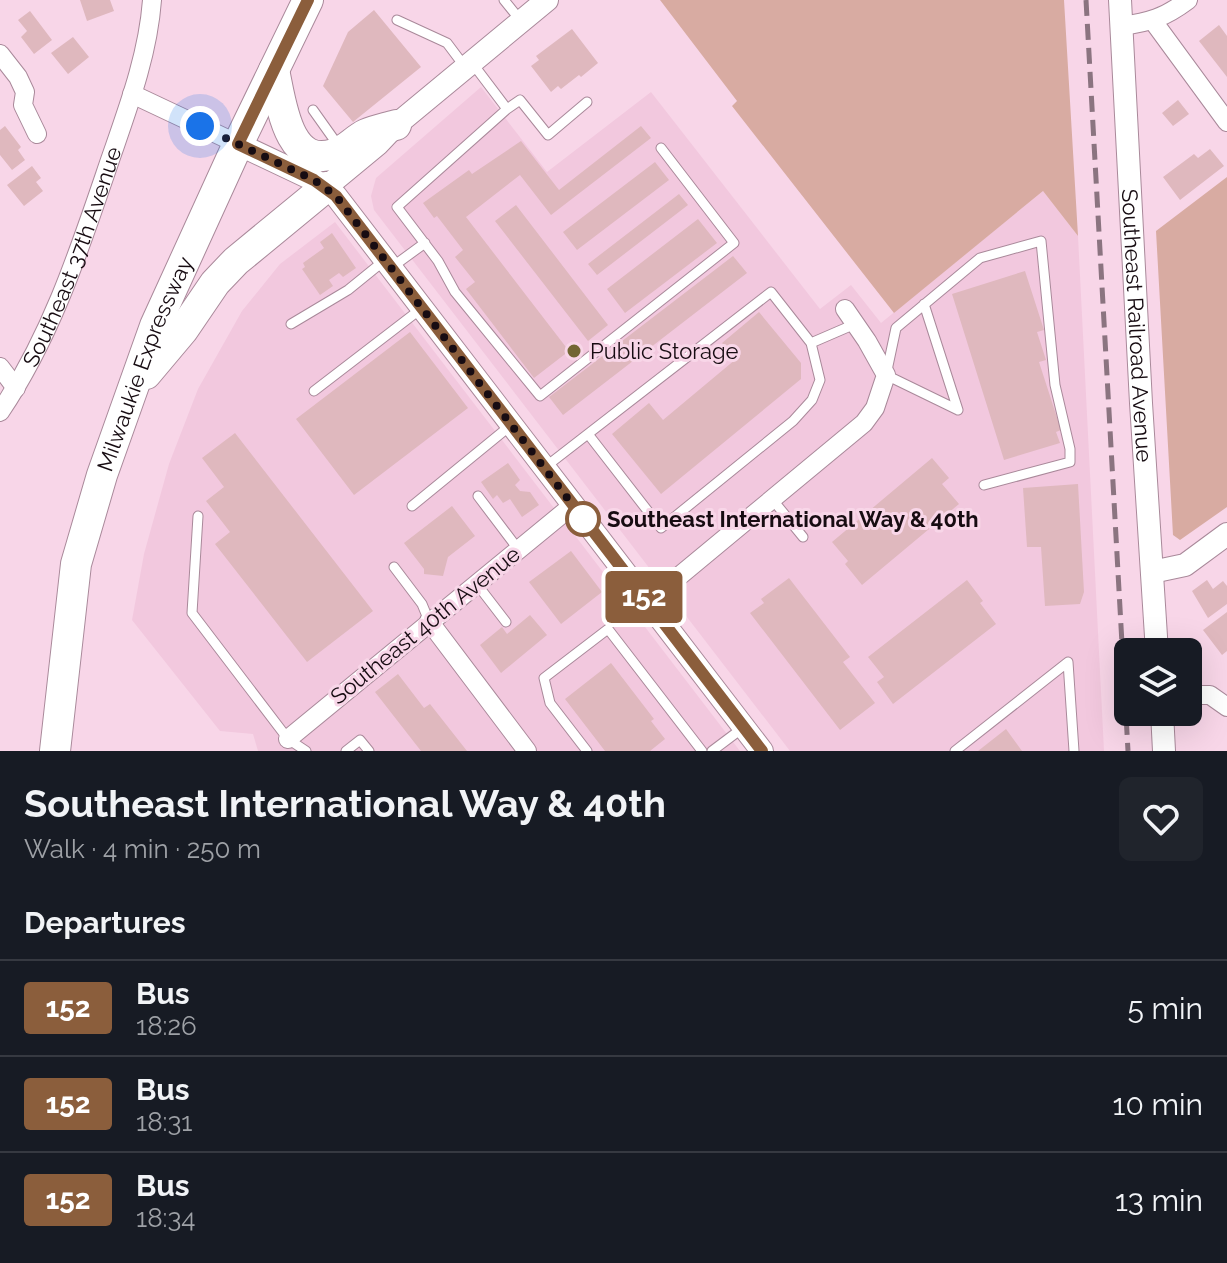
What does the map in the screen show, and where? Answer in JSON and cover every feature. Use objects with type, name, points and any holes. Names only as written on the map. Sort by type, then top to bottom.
[{"type":"highway","name":"Milwaukie Expressway","points":[[55,751],[76,564],[102,475],[155,326],[308,0]]},
{"type":"highway","points":[[274,70],[286,124],[296,143],[314,155],[326,156],[342,151],[364,135],[396,125]]},
{"type":"highway","points":[[130,394],[183,330],[215,283],[236,261],[326,187]]},
{"type":"street","name":"Southeast 37th Avenue","points":[[0,412],[41,344],[61,299],[132,94],[152,0]]},
{"type":"street","points":[[326,187],[547,0]]},
{"type":"street","name":"Southeast Railroad Avenue","points":[[1120,0],[1156,638]]},
{"type":"street","points":[[1121,26],[1153,21],[1188,0]]},
{"type":"street","points":[[1153,21],[1227,122]]},
{"type":"street","points":[[0,54],[25,92],[23,105],[37,134]]},
{"type":"street","points":[[132,94],[326,187],[336,196],[762,751]]},
{"type":"street","points":[[648,602],[864,423],[875,408],[886,375],[850,316]]},
{"type":"street","points":[[0,367],[16,388]]},
{"type":"street","name":"Southeast 40th Avenue","points":[[288,745],[429,621],[573,505]]},
{"type":"street","points":[[1152,572],[1185,565],[1227,534]]},
{"type":"street","points":[[429,621],[527,751]]},
{"type":"street","points":[[1202,695],[1210,695],[1227,707]]},
{"type":"street","points":[[1163,726],[1164,751]]},
{"type":"lane","points":[[504,0],[521,21]]},
{"type":"lane","points":[[397,20],[447,43],[507,109]]},
{"type":"lane","points":[[587,102],[548,135],[520,100],[397,207],[438,261],[455,292],[540,396],[734,243],[661,148]]},
{"type":"lane","points":[[313,110],[342,151]]},
{"type":"lane","points":[[924,304],[958,410],[886,375],[896,328],[924,304],[980,258],[1041,241],[1055,385],[1070,449],[1070,462],[984,485]]},
{"type":"lane","points":[[291,324],[425,243]]},
{"type":"lane","points":[[544,468],[771,292],[811,343],[820,380],[812,400],[793,421],[661,528],[588,434]]},
{"type":"lane","points":[[314,391],[422,308]]},
{"type":"lane","points":[[811,343],[850,316]]},
{"type":"lane","points":[[412,506],[511,425]]},
{"type":"lane","points":[[478,496],[518,549]]},
{"type":"lane","points":[[772,499],[803,537]]},
{"type":"lane","points":[[198,516],[192,613],[288,745],[306,751]]},
{"type":"lane","points":[[394,567],[422,604],[429,621]]},
{"type":"lane","points":[[476,583],[506,622]]},
{"type":"lane","points":[[587,751],[550,703],[544,678],[608,629],[702,751]]},
{"type":"lane","points":[[955,751],[1068,662],[1074,751]]},
{"type":"lane","points":[[712,751],[744,727]]},
{"type":"lane","points":[[346,751],[360,740],[369,751]]},
{"type":"shaded area","points":[[660,0],[1064,0],[1078,236],[1043,191],[894,313],[732,106],[737,101]]},
{"type":"shaded area","points":[[481,87],[547,172],[651,92],[820,309],[851,285],[881,323],[1043,191],[1078,236],[1104,751],[790,751],[374,210],[371,196],[376,178]]},
{"type":"shaded area","points":[[1227,177],[1227,507],[1180,540],[1173,535],[1156,231]]},
{"type":"shaded area","points":[[335,222],[740,751],[258,751],[253,734],[220,731],[132,620],[144,554],[169,464],[198,389],[242,311],[280,264]]},
{"type":"building","points":[[80,0],[110,0],[114,11],[87,21]]},
{"type":"building","points":[[374,10],[421,67],[353,122],[323,86],[348,32]]},
{"type":"building","points":[[30,11],[52,40],[34,54],[21,37],[27,31],[18,20]]},
{"type":"building","points":[[1219,25],[1227,36],[1227,77],[1199,41]]},
{"type":"building","points":[[572,29],[598,63],[581,77],[579,75],[561,89],[558,86],[551,92],[531,66],[539,60],[536,56]]},
{"type":"building","points":[[73,37],[89,57],[68,74],[51,53]]},
{"type":"building","points":[[1178,100],[1189,114],[1173,126],[1162,113]]},
{"type":"building","points":[[5,126],[21,147],[18,150],[25,160],[12,170],[0,155],[0,130]]},
{"type":"building","points":[[641,126],[651,138],[551,215],[520,175],[466,217],[569,351],[534,378],[466,289],[475,282],[455,257],[463,250],[423,203],[469,170],[472,174],[521,141],[559,190]]},
{"type":"building","points":[[1210,149],[1224,166],[1180,200],[1163,177],[1194,154],[1198,158]]},
{"type":"building","points":[[655,162],[669,180],[577,250],[563,232]]},
{"type":"building","points":[[32,166],[41,178],[36,182],[43,191],[24,206],[7,185]]},
{"type":"building","points":[[679,194],[688,205],[597,275],[588,264]]},
{"type":"building","points":[[516,205],[608,325],[588,341],[495,221]]},
{"type":"building","points":[[698,219],[717,243],[625,313],[607,289]]},
{"type":"building","points":[[332,233],[356,268],[343,277],[339,273],[329,280],[333,286],[320,295],[302,269],[305,267],[303,263],[324,248],[320,242]]},
{"type":"building","points":[[733,256],[747,273],[563,415],[549,397]]},
{"type":"building","points":[[1025,271],[1044,330],[1037,332],[1046,360],[1039,362],[1061,430],[1056,432],[1060,443],[1004,460],[952,294]]},
{"type":"building","points":[[759,312],[801,363],[801,379],[661,494],[612,434],[649,403],[663,420],[736,359],[722,343]]},
{"type":"building","points":[[410,332],[468,408],[354,495],[296,419]]},
{"type":"building","points":[[235,433],[373,611],[307,662],[215,544],[230,532],[206,501],[224,487],[202,458]]},
{"type":"building","points":[[932,458],[949,478],[942,484],[959,504],[862,585],[832,542]]},
{"type":"building","points":[[508,463],[520,480],[515,485],[520,491],[530,492],[539,505],[522,517],[510,499],[503,503],[497,495],[493,499],[481,482]]},
{"type":"building","points":[[1078,484],[1084,592],[1080,604],[1045,606],[1041,547],[1027,547],[1023,488]]},
{"type":"building","points":[[452,506],[475,536],[448,557],[443,576],[424,574],[424,569],[404,543]]},
{"type":"building","points":[[571,551],[602,592],[561,624],[529,582]]},
{"type":"building","points":[[789,578],[850,657],[843,662],[875,703],[840,730],[750,613],[764,603],[761,599]]},
{"type":"building","points":[[967,580],[996,624],[893,704],[877,682],[884,677],[868,657]]},
{"type":"building","points":[[1207,580],[1213,589],[1223,581],[1227,586],[1227,604],[1208,618],[1192,591]]},
{"type":"building","points":[[1227,612],[1227,651],[1222,655],[1203,630]]},
{"type":"building","points":[[530,615],[547,635],[501,673],[480,645],[502,627],[507,634]]},
{"type":"building","points":[[611,663],[654,719],[651,721],[665,739],[650,751],[605,751],[565,699]]},
{"type":"building","points":[[398,674],[424,708],[430,704],[467,751],[421,751],[375,692]]},
{"type":"building","points":[[1006,729],[1022,751],[978,751]]},
{"type":"railway","points":[[1086,0],[1128,751]]},
{"type":"bus line","name":"152","points":[[308,0],[238,144],[314,180],[336,196],[762,751]]},
{"type":"place","name":"Public Storage","points":[[574,351]]},
{"type":"place","name":"Southeast International Way & 40th","points":[[583,519]]},
{"type":"route","points":[[200,126],[314,180],[336,196],[591,529],[583,519]]}]
